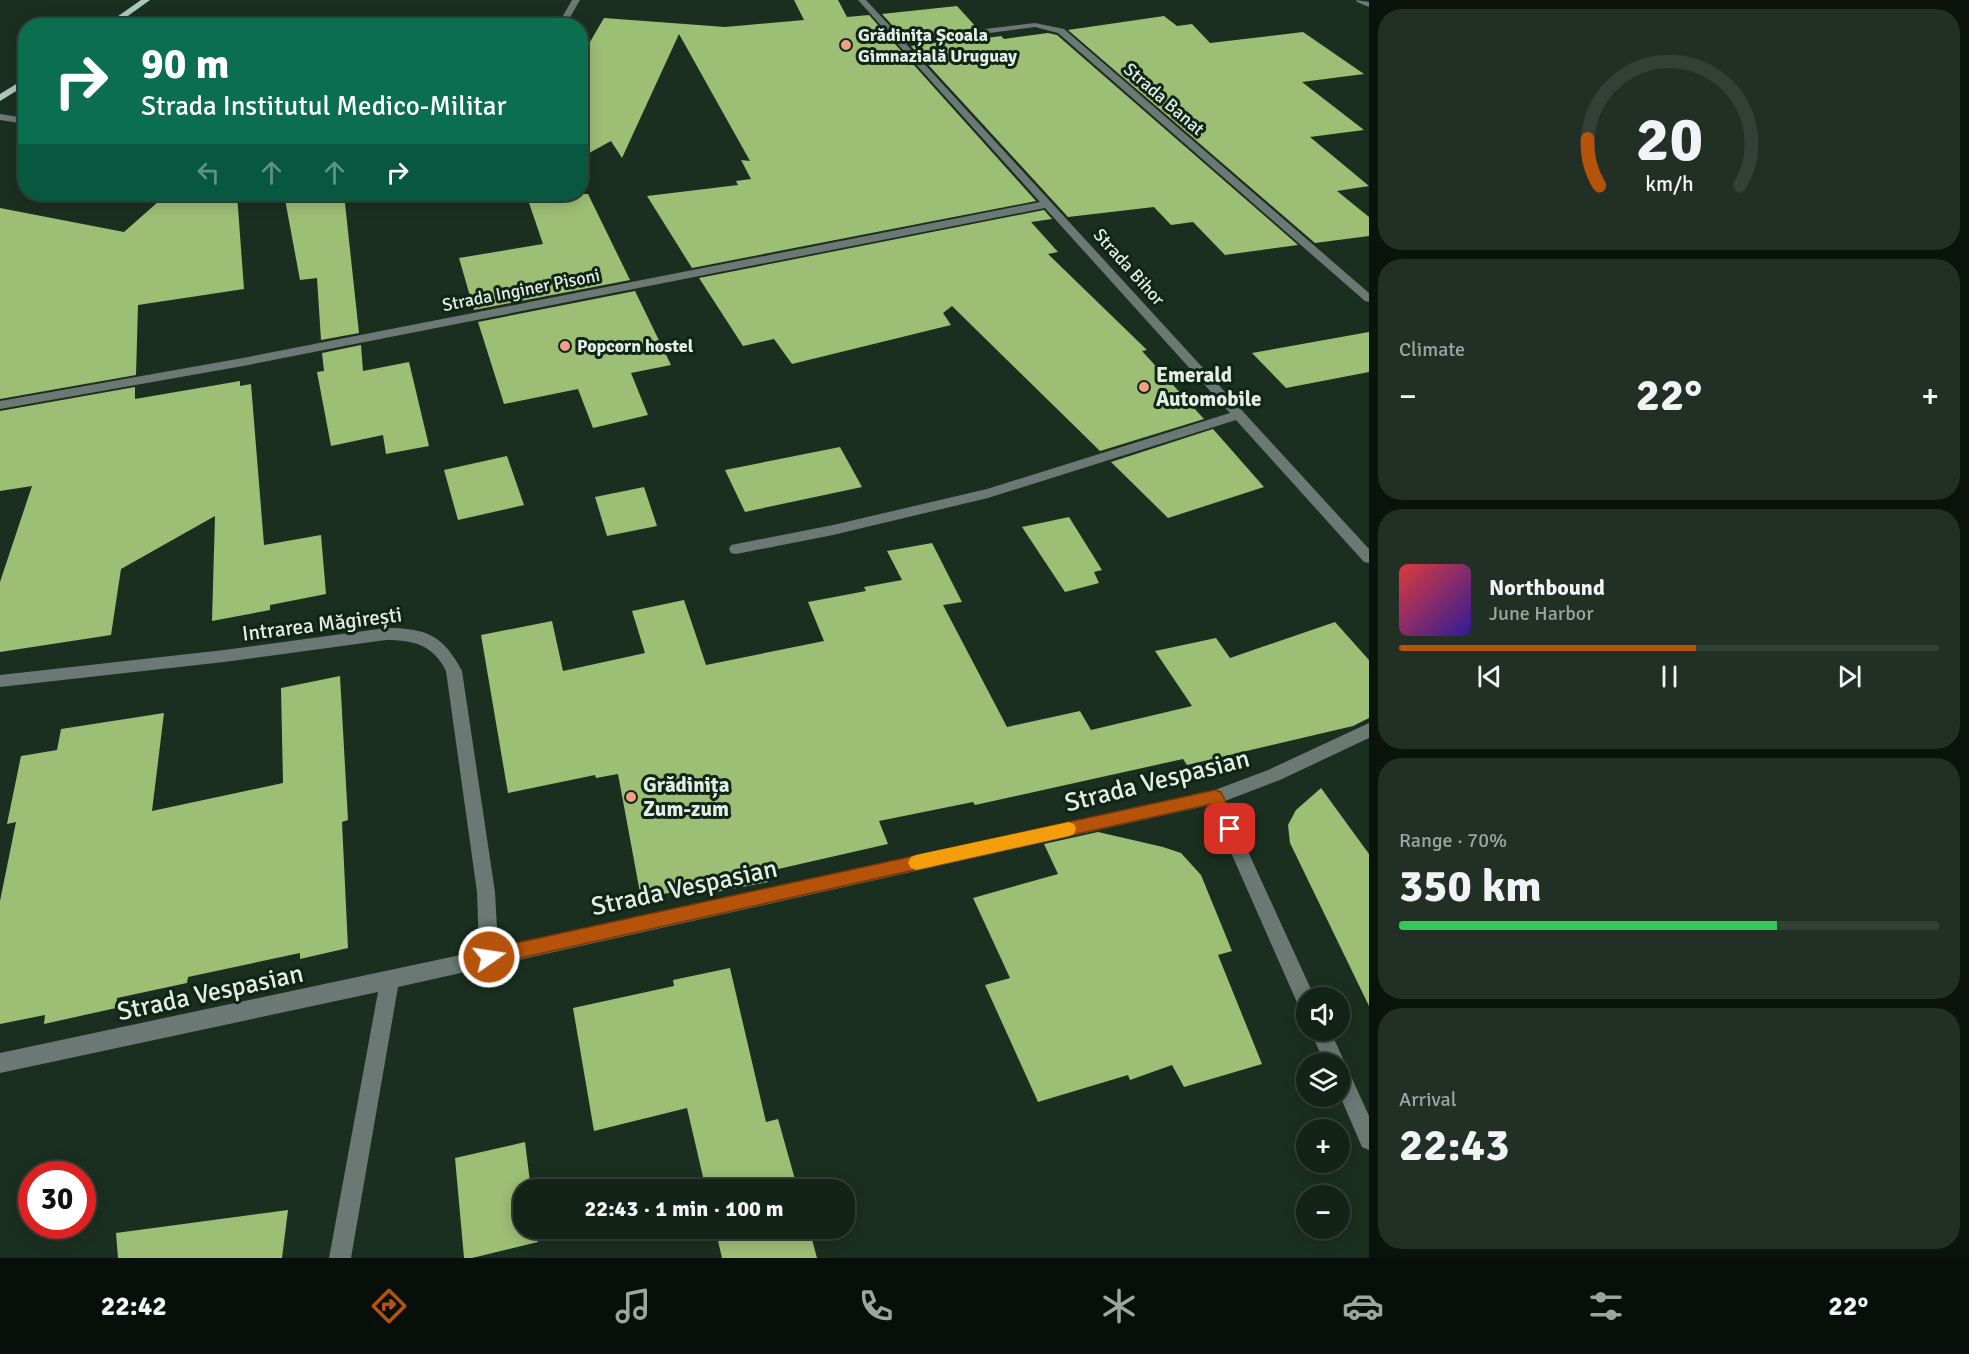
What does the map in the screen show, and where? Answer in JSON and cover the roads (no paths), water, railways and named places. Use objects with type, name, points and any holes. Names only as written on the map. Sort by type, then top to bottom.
[{"type":"main road","points":[[119,18],[146,0]]},
{"type":"main road","points":[[0,98],[18,86]]},
{"type":"street","points":[[566,18],[576,0]]},
{"type":"street","name":"Strada Bihor","points":[[862,0],[1369,558]]},
{"type":"street","points":[[1360,0],[1369,5]]},
{"type":"street","name":"Strada Banat","points":[[900,42],[1035,25],[1061,31],[1369,299]]},
{"type":"street","points":[[0,117],[18,120]]},
{"type":"street","name":"Strada Inginer Pisoni","points":[[0,405],[243,362],[1047,204]]},
{"type":"street","points":[[736,549],[834,530],[988,493],[1239,415]]},
{"type":"street","name":"Intrarea Măgirești","points":[[0,681],[224,656],[387,634],[411,633],[429,640],[448,658],[454,671],[486,892],[489,957]]},
{"type":"street","name":"Strada Vespasian","points":[[0,1063],[390,980],[1215,797],[1252,786],[1369,730]]},
{"type":"street","points":[[1215,797],[1300,987]]},
{"type":"street","points":[[340,1258],[390,980]]},
{"type":"street","points":[[1350,1097],[1369,1140]]},
{"type":"place","name":"Grădinița Școala Gimnazială Uruguay","points":[[846,45]]},
{"type":"place","name":"Popcorn hostel","points":[[565,346]]},
{"type":"place","name":"Emerald Automobile","points":[[1144,387]]},
{"type":"place","name":"Grădinița Zum-zum","points":[[631,797]]}]
